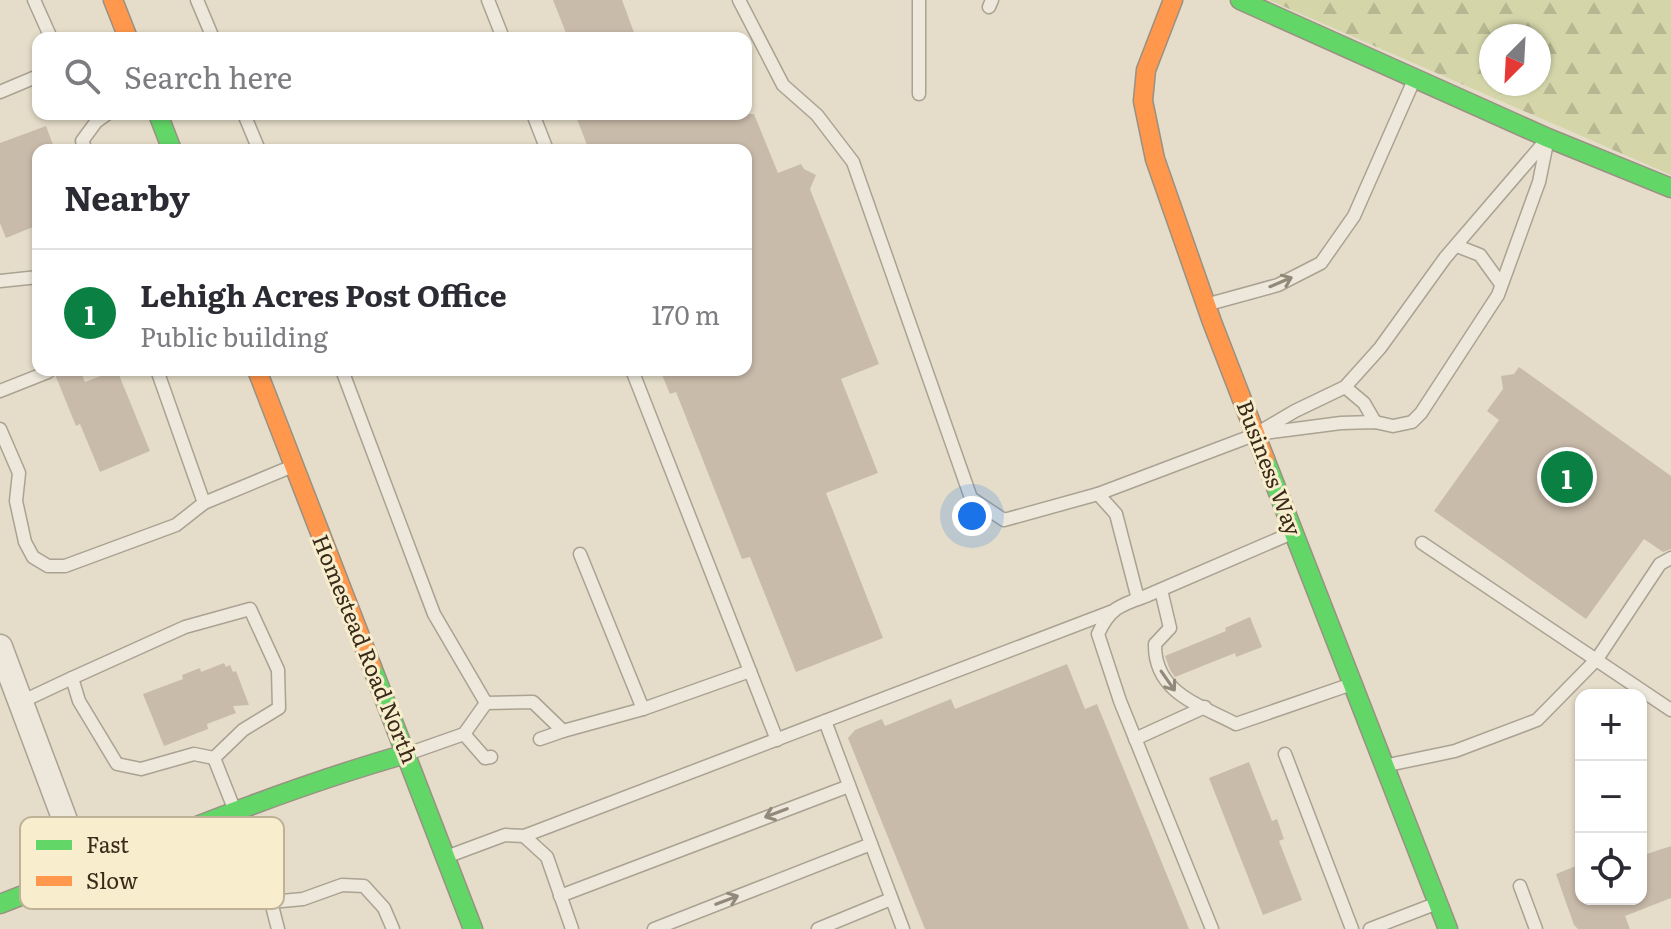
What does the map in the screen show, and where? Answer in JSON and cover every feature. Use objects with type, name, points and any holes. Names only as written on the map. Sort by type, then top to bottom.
[{"type":"street","points":[[113,0],[126,32]]},
{"type":"street","name":"Business Way","points":[[1173,0],[1146,70],[1143,101],[1155,159],[1206,305],[1448,929]]},
{"type":"street","points":[[1240,0],[1548,138],[1671,188]]},
{"type":"street","points":[[160,120],[170,144]]},
{"type":"street","name":"Homestead Road North","points":[[259,376],[473,929]]},
{"type":"street","points":[[0,647],[64,817]]},
{"type":"street","points":[[226,817],[356,768],[406,754]]},
{"type":"street","points":[[0,904],[20,896]]},
{"type":"lane","points":[[34,0],[48,32]]},
{"type":"lane","points":[[197,0],[210,32]]},
{"type":"lane","points":[[488,0],[501,32]]},
{"type":"lane","points":[[739,0],[783,85],[817,115],[853,162],[971,498],[1004,520],[1098,494],[1256,434],[1345,387],[1380,348],[1445,258],[1548,138]]},
{"type":"lane","points":[[919,0],[919,94]]},
{"type":"lane","points":[[1206,305],[1278,285],[1321,263],[1354,216],[1415,77]]},
{"type":"lane","points":[[0,92],[32,79]]},
{"type":"lane","points":[[83,144],[82,141],[99,120]]},
{"type":"lane","points":[[246,120],[256,144]]},
{"type":"lane","points":[[535,120],[545,144]]},
{"type":"lane","points":[[1256,434],[1341,423],[1375,422],[1393,426],[1412,422],[1421,413],[1498,295],[1539,182],[1548,138]]},
{"type":"lane","points":[[1457,246],[1480,255],[1501,284]]},
{"type":"lane","points":[[0,281],[32,278]]},
{"type":"lane","points":[[0,391],[38,376]]},
{"type":"lane","points":[[159,376],[204,503]]},
{"type":"lane","points":[[344,376],[434,614],[486,703]]},
{"type":"lane","points":[[634,376],[777,740]]},
{"type":"lane","points":[[1345,387],[1364,403],[1375,422]]},
{"type":"lane","points":[[0,429],[19,473],[16,501],[25,542],[33,557],[48,566],[65,566],[176,525],[204,503],[293,466]]},
{"type":"lane","points":[[1098,494],[1116,514],[1138,599]]},
{"type":"lane","points":[[1212,929],[1135,739],[1098,634],[1106,616],[1122,604],[1294,532]]},
{"type":"lane","points":[[1422,543],[1671,710]]},
{"type":"lane","points":[[580,554],[643,709]]},
{"type":"lane","points":[[1385,766],[1455,751],[1537,720],[1597,659],[1660,564],[1671,558]]},
{"type":"lane","points":[[1161,590],[1170,628],[1155,644],[1154,660],[1170,690],[1236,724],[1353,684]]},
{"type":"lane","points":[[21,702],[185,627],[250,609],[278,670],[279,708],[243,730],[214,758]]},
{"type":"lane","points":[[446,857],[505,835],[524,836],[1113,611]]},
{"type":"lane","points":[[540,739],[643,709],[750,671]]},
{"type":"lane","points":[[72,678],[79,701],[117,764],[141,769],[194,754],[214,758]]},
{"type":"lane","points":[[486,703],[533,702],[563,731]]},
{"type":"lane","points":[[406,754],[464,734],[486,703]]},
{"type":"lane","points":[[1135,739],[1205,707]]},
{"type":"lane","points":[[825,721],[903,929]]},
{"type":"lane","points":[[464,734],[485,758],[491,757]]},
{"type":"lane","points":[[1285,754],[1352,929]]},
{"type":"lane","points":[[214,758],[235,817]]},
{"type":"lane","points":[[560,896],[849,786]]},
{"type":"lane","points":[[524,836],[547,857],[572,929]]},
{"type":"lane","points":[[654,929],[871,844]]},
{"type":"lane","points":[[284,901],[303,899],[342,885],[364,886],[384,908],[393,929]]},
{"type":"lane","points":[[1520,886],[1536,929]]},
{"type":"lane","points":[[818,929],[891,899]]},
{"type":"lane","points":[[1370,929],[1438,903]]},
{"type":"lane","points":[[273,909],[278,929]]},
{"type":"green space","points":[[1269,0],[1671,0],[1671,175],[1490,96],[1551,96],[1551,24],[1479,24],[1479,91]]},
{"type":"building","points":[[553,0],[622,0],[634,32],[566,32]]},
{"type":"building","points":[[754,114],[778,173],[801,164],[816,175],[810,189],[879,364],[841,379],[878,473],[826,493],[883,638],[796,672],[750,557],[742,559],[676,392],[670,394],[662,376],[752,376],[752,144],[587,144],[577,120],[752,120]]},
{"type":"building","points":[[46,126],[53,144],[32,144],[32,227],[6,238],[0,223],[0,143]]},
{"type":"building","points":[[1519,367],[1671,476],[1671,549],[1663,552],[1644,539],[1586,619],[1434,511],[1499,420],[1487,411],[1503,389],[1501,376],[1514,374]]},
{"type":"building","points":[[82,376],[85,382],[101,376],[119,376],[150,451],[100,472],[80,424],[76,426],[56,377]]},
{"type":"building","points":[[1250,617],[1262,647],[1236,657],[1235,653],[1175,677],[1165,656],[1226,631],[1225,628]]},
{"type":"building","points":[[224,663],[226,667],[230,665],[233,672],[236,671],[249,705],[233,706],[236,713],[207,724],[208,729],[164,746],[143,694],[183,679],[182,675],[200,668],[201,672]]},
{"type":"building","points":[[1067,664],[1085,709],[1097,704],[1189,929],[925,929],[848,738],[855,730],[882,719],[885,726],[951,699],[955,709]]},
{"type":"building","points":[[1249,762],[1272,821],[1277,819],[1284,839],[1279,841],[1302,900],[1263,915],[1209,778]]},
{"type":"building","points":[[1671,846],[1671,898],[1625,916],[1630,929],[1578,929],[1556,874],[1575,866],[1575,905],[1647,905],[1647,854]]},
{"type":"traffic: fast","points":[[1240,0],[1548,138],[1671,188]]},
{"type":"traffic: fast","points":[[160,120],[170,144]]},
{"type":"traffic: fast","points":[[1265,459],[1448,929]]},
{"type":"traffic: fast","points":[[372,667],[473,929]]},
{"type":"traffic: fast","points":[[221,817],[406,754]]},
{"type":"traffic: fast","points":[[0,904],[20,896]]},
{"type":"traffic: slow","points":[[113,0],[126,32]]},
{"type":"traffic: slow","points":[[1173,0],[1146,70],[1143,101],[1155,159],[1212,322],[1265,459]]},
{"type":"traffic: slow","points":[[259,376],[372,667]]},
{"type":"place","name":"Lehigh Acres Post Office","points":[[1567,477]]}]
